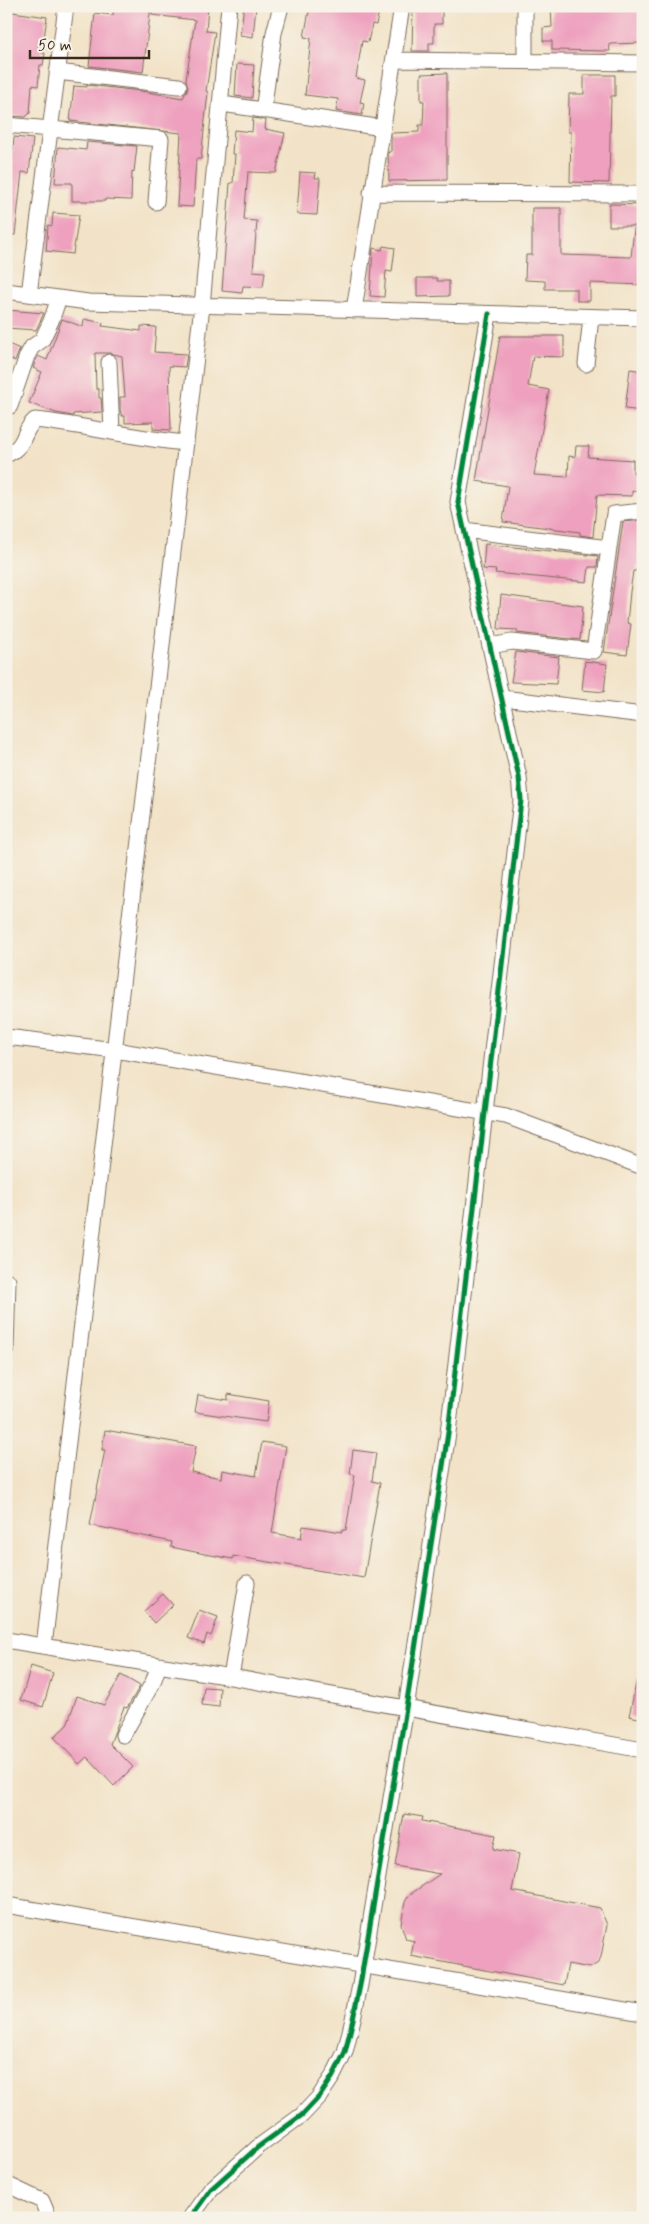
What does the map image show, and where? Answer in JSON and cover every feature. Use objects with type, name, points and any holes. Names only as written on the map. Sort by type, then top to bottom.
[{"type":"street","points":[[29,294],[66,6]]},
{"type":"street","points":[[44,1646],[202,306],[222,104],[224,52],[229,6]]},
{"type":"street","points":[[263,111],[274,33],[281,6]]},
{"type":"street","points":[[354,310],[402,6]]},
{"type":"street","points":[[525,6],[525,60]]},
{"type":"street","points":[[394,60],[525,60],[643,63]]},
{"type":"street","points":[[58,72],[179,86]]},
{"type":"street","points":[[222,104],[383,128]]},
{"type":"street","points":[[6,125],[161,139],[156,202]]},
{"type":"street","points":[[371,193],[643,194]]},
{"type":"street","points":[[6,292],[88,302],[643,318]]},
{"type":"street","points":[[10,406],[27,356],[32,347],[42,340],[59,298]]},
{"type":"street","points":[[190,2218],[211,2189],[258,2147],[302,2115],[319,2097],[333,2076],[345,2052],[364,1965],[406,1708],[448,1434],[521,800],[519,777],[458,502],[489,314]]},
{"type":"street","points":[[586,364],[591,317]]},
{"type":"street","points":[[109,362],[112,432]]},
{"type":"street","points":[[6,455],[22,443],[28,426],[35,420],[154,440],[186,443]]},
{"type":"street","points":[[490,646],[512,642],[594,652],[614,514],[643,511]]},
{"type":"street","points":[[464,530],[609,548]]},
{"type":"street","points":[[502,698],[643,715]]},
{"type":"street","points":[[6,1037],[115,1050],[506,1116],[643,1167]]},
{"type":"street","points":[[6,1349],[8,1281]]},
{"type":"street","points":[[231,1677],[247,1583]]},
{"type":"street","points":[[6,1640],[231,1677],[643,1750]]},
{"type":"street","points":[[123,1735],[153,1682],[159,1665]]},
{"type":"street","points":[[6,1905],[643,2013]]},
{"type":"street","points":[[6,2184],[42,2201],[49,2218]]},
{"type":"building","points":[[114,6],[151,6],[143,72],[89,66],[95,13],[113,15]]},
{"type":"building","points":[[153,6],[208,6],[206,31],[215,32],[206,91],[208,92],[201,159],[196,159],[193,207],[177,206],[181,133],[70,121],[74,86],[87,87],[87,85],[183,98],[188,88],[186,80],[195,20],[152,15]]},
{"type":"building","points":[[244,6],[256,6],[253,37],[240,35]]},
{"type":"building","points":[[310,6],[380,6],[376,25],[372,24],[368,42],[362,41],[356,78],[365,80],[360,102],[364,103],[362,115],[336,111],[338,99],[305,95],[311,38],[304,37]]},
{"type":"building","points":[[413,6],[442,6],[442,24],[434,24],[434,43],[429,43],[429,51],[412,51]]},
{"type":"building","points":[[551,6],[643,6],[643,43],[609,44],[610,51],[552,50],[552,41],[543,41],[543,28],[552,27]]},
{"type":"building","points":[[6,11],[47,17],[42,53],[45,53],[43,65],[40,65],[38,86],[32,85],[30,113],[26,117],[6,116]]},
{"type":"building","points":[[237,64],[254,65],[252,98],[235,96]]},
{"type":"building","points":[[447,73],[447,180],[389,181],[388,152],[391,152],[391,133],[419,132],[419,125],[423,125],[424,101],[421,101],[421,74]]},
{"type":"building","points":[[584,75],[615,75],[615,96],[611,96],[609,183],[570,182],[571,132],[568,132],[569,94],[584,94]]},
{"type":"building","points":[[253,118],[266,120],[265,129],[285,133],[276,173],[248,172],[244,220],[257,221],[253,271],[265,272],[263,287],[243,286],[242,293],[222,291],[230,183],[233,183],[235,154],[232,154],[234,130],[252,132]]},
{"type":"building","points":[[14,137],[33,139],[29,173],[22,172],[15,235],[6,235],[6,174],[10,175]]},
{"type":"building","points":[[87,142],[137,146],[134,172],[132,171],[131,200],[72,201],[72,183],[55,183],[58,147],[86,150]]},
{"type":"building","points":[[300,172],[316,173],[315,178],[320,178],[317,215],[297,214]]},
{"type":"building","points":[[609,204],[643,205],[643,226],[609,226]]},
{"type":"building","points":[[532,208],[561,208],[561,255],[631,257],[634,229],[643,229],[643,285],[590,283],[590,301],[577,301],[577,289],[545,289],[545,281],[525,280],[526,255],[532,255]]},
{"type":"building","points":[[53,213],[79,215],[73,254],[46,251],[48,225],[52,226]]},
{"type":"building","points":[[383,246],[395,248],[392,272],[386,271],[384,297],[370,296],[373,248],[382,250]]},
{"type":"building","points":[[417,278],[437,278],[437,281],[449,281],[449,296],[417,297]]},
{"type":"building","points":[[6,310],[44,313],[36,330],[6,328]]},
{"type":"building","points":[[62,319],[83,327],[84,319],[103,323],[102,326],[141,331],[141,326],[156,327],[154,352],[187,354],[185,367],[169,366],[171,430],[153,429],[153,422],[125,423],[125,416],[122,416],[120,410],[120,397],[125,397],[122,356],[109,353],[95,353],[96,389],[99,389],[102,412],[73,414],[73,416],[56,413],[29,403],[42,372],[33,368],[36,360],[38,356],[47,360]]},
{"type":"building","points":[[500,336],[564,336],[564,357],[533,356],[528,386],[549,390],[534,475],[568,477],[569,456],[575,457],[576,446],[589,446],[588,457],[633,460],[633,473],[642,474],[640,492],[632,491],[632,496],[597,495],[593,537],[580,535],[580,532],[503,522],[508,486],[476,481]]},
{"type":"building","points":[[6,343],[20,349],[15,361],[6,357]]},
{"type":"building","points":[[630,369],[643,371],[643,411],[625,409]]},
{"type":"building","points":[[643,520],[640,566],[637,566],[636,571],[633,571],[630,592],[627,623],[631,624],[627,655],[604,652],[623,522]]},
{"type":"building","points":[[485,544],[598,556],[597,567],[589,567],[587,582],[495,573],[496,570],[483,569]]},
{"type":"building","points":[[501,595],[583,606],[580,640],[517,633],[517,630],[498,629]]},
{"type":"building","points":[[516,652],[559,657],[556,684],[511,682]]},
{"type":"building","points":[[585,661],[607,664],[604,692],[582,690]]},
{"type":"building","points":[[228,1394],[269,1401],[266,1422],[195,1412],[198,1395],[228,1400]]},
{"type":"building","points":[[105,1430],[196,1446],[191,1472],[221,1478],[222,1470],[256,1476],[262,1442],[286,1446],[272,1533],[301,1538],[303,1526],[342,1532],[342,1530],[346,1530],[355,1475],[350,1474],[353,1450],[376,1453],[372,1481],[380,1483],[364,1578],[233,1556],[233,1559],[205,1554],[171,1547],[172,1542],[90,1525],[105,1450],[102,1450]]},
{"type":"building","points":[[163,1594],[173,1605],[154,1623],[144,1611]]},
{"type":"building","points":[[199,1610],[218,1617],[211,1636],[207,1634],[204,1644],[188,1638]]},
{"type":"building","points":[[31,1666],[53,1673],[43,1707],[21,1700]]},
{"type":"building","points":[[121,1675],[140,1686],[127,1708],[124,1707],[110,1744],[133,1767],[114,1786],[87,1757],[79,1764],[54,1737],[67,1725],[77,1696],[104,1705]]},
{"type":"building","points":[[637,1680],[643,1681],[643,1719],[629,1716]]},
{"type":"building","points":[[204,1687],[220,1688],[219,1707],[202,1705]]},
{"type":"building","points":[[404,1814],[423,1817],[422,1821],[496,1835],[493,1849],[519,1854],[512,1891],[600,1908],[607,1925],[601,1957],[598,1963],[590,1968],[568,1964],[564,1985],[411,1956],[414,1941],[406,1939],[401,1924],[405,1902],[409,1895],[440,1874],[395,1866]]},
{"type":"cycle path","points":[[190,2218],[211,2189],[258,2147],[302,2115],[319,2097],[333,2076],[345,2052],[360,1985],[406,1708],[448,1433],[521,800],[519,777],[458,502],[489,314]]}]
